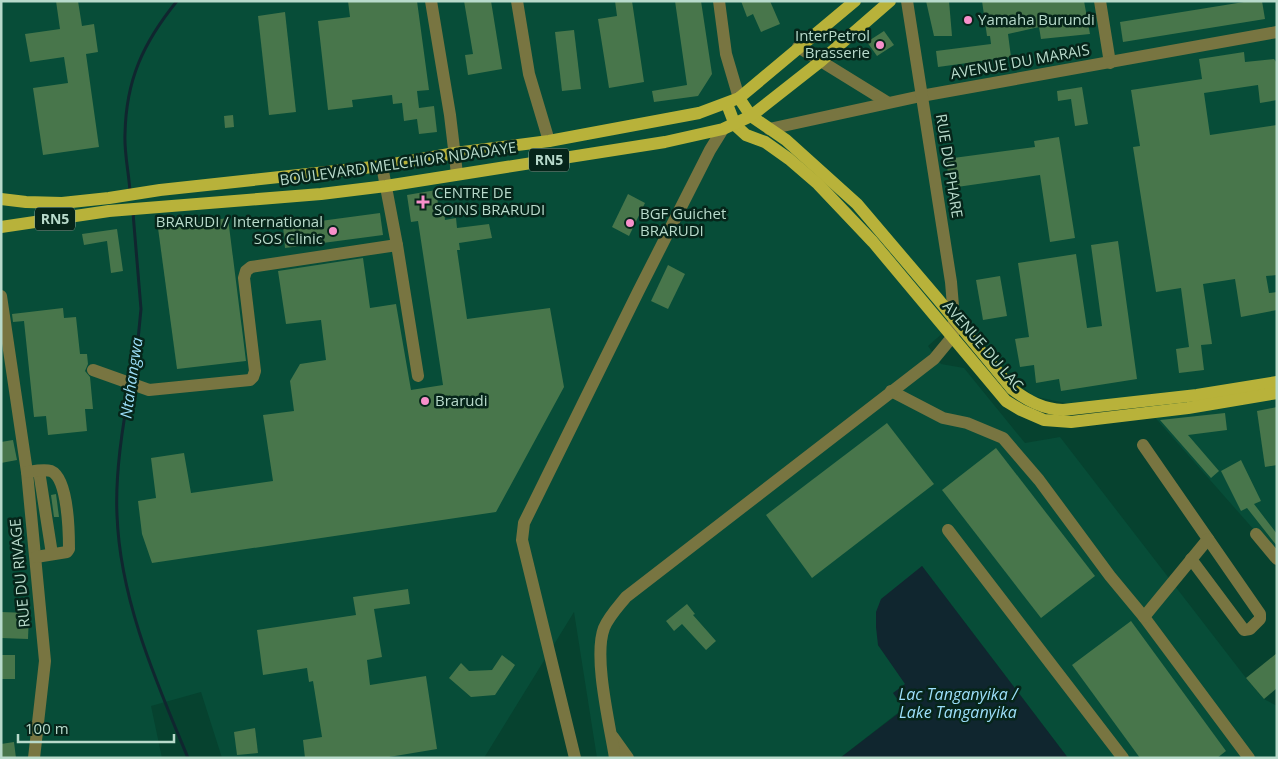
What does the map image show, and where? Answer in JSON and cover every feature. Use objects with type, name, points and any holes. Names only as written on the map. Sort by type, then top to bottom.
[{"type":"main road","name":"BOULEVARD MELCHIOR NDADAYE","points":[[1,199],[62,203],[160,190],[382,166],[455,153],[550,141],[700,112],[733,101],[855,1]]},
{"type":"main road","name":"BOULEVARD MELCHIOR NDADAYE","points":[[1,227],[109,211],[321,194],[386,186],[665,142],[723,129],[751,116],[821,61],[890,1]]},
{"type":"main road","points":[[733,101],[751,116]]},
{"type":"main road","points":[[733,101],[735,125]]},
{"type":"main road","name":"AVENUE DU LAC","points":[[751,116],[786,140],[857,204],[1012,389],[1026,399],[1050,409],[1063,410],[1163,405],[1277,393]]},
{"type":"main road","name":"AVENUE DU LAC","points":[[735,125],[746,135],[766,142],[818,184],[873,242],[1006,401],[1021,410],[1044,420],[1071,422],[1277,382]]},
{"type":"street","points":[[431,1],[457,174]]},
{"type":"street","points":[[517,1],[530,74],[550,141]]},
{"type":"street","points":[[719,1],[733,101]]},
{"type":"street","name":"RUE DU PHARE","points":[[907,1],[944,238],[954,318],[953,336]]},
{"type":"street","points":[[1100,1],[1110,63]]},
{"type":"street","name":"AVENUE DU MARAIS","points":[[769,129],[887,102],[1277,32]]},
{"type":"street","points":[[798,48],[887,102]]},
{"type":"street","points":[[575,758],[522,540],[524,523],[638,292],[710,150],[723,129]]},
{"type":"street","points":[[382,166],[418,376]]},
{"type":"street","points":[[93,370],[149,390],[250,380],[255,371],[244,278],[248,268],[397,245]]},
{"type":"street","name":"RUE DU RIVAGE","points":[[1,296],[33,471],[36,556],[45,661],[34,758]]},
{"type":"street","points":[[615,758],[599,649],[604,629],[621,602],[934,359],[953,336]]},
{"type":"street","points":[[891,391],[943,418],[967,422],[1003,438],[1039,480],[1249,758]]},
{"type":"street","points":[[1143,446],[1260,614],[1260,619],[1250,628],[1244,630],[1191,559]]},
{"type":"street","points":[[36,556],[52,554],[67,552],[69,550],[65,498],[57,476],[50,471],[33,471],[52,554]]},
{"type":"street","points":[[948,530],[1124,758]]},
{"type":"street","points":[[1256,534],[1277,559]]},
{"type":"street","points":[[1144,617],[1208,539]]},
{"type":"street","points":[[611,735],[628,758]]},
{"type":"shaded area","points":[[1,1],[1277,1],[1277,556],[1137,397],[1070,404],[1032,396],[961,317],[928,346],[941,364],[964,368],[1025,443],[1060,437],[1246,678],[1264,699],[1277,706],[1277,758],[1068,758],[922,566],[878,645],[906,684],[904,708],[840,758],[597,758],[574,612],[484,758],[222,758],[201,692],[151,706],[162,758],[1,758]]},
{"type":"water","name":"Lac Tanganyika / Lake Tanganyika","points":[[922,566],[1068,758],[840,758],[904,709],[893,693],[905,684],[878,645],[876,612],[881,599]]},
{"type":"building","points":[[56,1],[78,1],[82,26],[94,24],[98,52],[86,54],[99,147],[43,155],[33,88],[68,83],[64,57],[30,62],[25,34],[60,29]]},
{"type":"building","points":[[348,1],[417,1],[429,90],[417,91],[419,108],[434,106],[437,132],[419,134],[417,119],[404,121],[402,103],[393,104],[392,95],[352,100],[353,107],[328,110],[318,21],[350,17]]},
{"type":"building","points":[[464,1],[491,1],[502,69],[468,75],[465,55],[473,54]]},
{"type":"building","points":[[615,1],[632,1],[644,82],[609,88],[598,19],[617,16]]},
{"type":"building","points":[[675,1],[701,1],[712,74],[698,96],[654,102],[652,91],[687,85]]},
{"type":"building","points":[[741,1],[770,1],[780,24],[761,32],[753,14],[747,17]]},
{"type":"building","points":[[926,1],[949,1],[952,36],[934,36]]},
{"type":"building","points":[[982,1],[1084,1],[1090,34],[1041,39],[1039,27],[1008,34],[1011,57],[938,67],[936,51],[991,44],[990,36],[987,36]]},
{"type":"building","points":[[1250,1],[1262,1],[1265,19],[1123,42],[1120,22]]},
{"type":"building","points":[[285,12],[296,112],[269,115],[258,16]]},
{"type":"building","points":[[574,30],[581,89],[562,91],[555,32]]},
{"type":"building","points":[[884,31],[894,45],[877,56],[867,42]]},
{"type":"building","points":[[1244,52],[1245,62],[1274,59],[1277,63],[1277,100],[1260,103],[1258,85],[1204,93],[1210,135],[1277,125],[1277,275],[1266,276],[1269,293],[1277,292],[1277,310],[1241,317],[1235,279],[1203,284],[1212,344],[1201,345],[1204,370],[1179,373],[1176,349],[1189,347],[1181,288],[1156,292],[1133,147],[1140,146],[1131,90],[1202,79],[1199,59]]},
{"type":"building","points":[[1082,87],[1088,124],[1075,126],[1071,99],[1058,101],[1057,91]]},
{"type":"building","points":[[233,115],[234,127],[225,128],[224,116]]},
{"type":"building","points":[[1059,137],[1075,238],[1050,242],[1040,175],[950,188],[946,159],[1035,147],[1034,141]]},
{"type":"building","name":"Brarudi","points":[[436,190],[439,210],[444,209],[445,220],[456,218],[457,228],[489,224],[492,238],[459,243],[460,250],[457,250],[467,319],[550,308],[564,387],[496,512],[152,563],[142,534],[138,501],[156,498],[151,458],[184,453],[191,493],[273,481],[263,415],[294,411],[290,381],[300,364],[326,360],[321,320],[286,324],[278,271],[363,258],[370,308],[396,304],[411,390],[443,385],[418,221],[411,222],[407,195]]},
{"type":"building","points":[[628,194],[645,203],[629,236],[612,227]]},
{"type":"building","name":"BRARUDI / International SOS Clinic","points":[[380,213],[383,235],[285,248],[283,226]]},
{"type":"building","points":[[228,218],[246,361],[177,369],[158,228]]},
{"type":"building","points":[[117,229],[123,271],[111,273],[107,241],[84,245],[82,234]]},
{"type":"building","points":[[1118,241],[1137,379],[1061,391],[1059,379],[1036,383],[1034,365],[1020,367],[1015,339],[1029,337],[1018,263],[1076,254],[1087,328],[1102,326],[1091,245]]},
{"type":"building","points":[[668,265],[685,274],[668,309],[651,301]]},
{"type":"building","points":[[1000,276],[1007,316],[983,320],[976,280]]},
{"type":"building","points":[[63,308],[64,318],[76,317],[80,354],[87,354],[88,364],[85,371],[90,377],[93,409],[85,409],[87,431],[48,435],[46,416],[34,417],[24,321],[13,322],[12,314]]},
{"type":"building","points":[[1277,407],[1277,465],[1265,467],[1257,411]]},
{"type":"building","points":[[1225,413],[1227,430],[1188,435],[1219,471],[1211,478],[1160,420]]},
{"type":"building","points":[[887,423],[934,484],[812,578],[766,515]]},
{"type":"building","points":[[13,440],[17,460],[1,463],[1,442]]},
{"type":"building","points":[[996,448],[1095,576],[1041,618],[942,490]]},
{"type":"building","points":[[1241,460],[1261,501],[1254,504],[1277,534],[1277,546],[1247,508],[1241,511],[1221,471]]},
{"type":"building","points":[[56,494],[59,517],[54,517],[51,495]]},
{"type":"building","points":[[408,589],[410,604],[374,609],[382,657],[367,660],[370,685],[426,676],[437,749],[383,758],[305,758],[303,740],[322,737],[313,681],[309,682],[307,668],[263,675],[257,630],[356,615],[353,597]]},
{"type":"building","points":[[687,604],[695,614],[693,615],[716,641],[706,650],[682,624],[674,631],[666,621]]},
{"type":"building","points":[[1,612],[29,613],[28,639],[1,638]]},
{"type":"building","points":[[1131,621],[1226,751],[1217,758],[1140,758],[1072,665]]},
{"type":"building","points":[[1277,653],[1277,688],[1264,699],[1246,678]]},
{"type":"building","points":[[1,655],[15,655],[15,679],[1,679]]},
{"type":"building","points":[[502,655],[515,665],[495,695],[471,697],[449,678],[461,663],[469,671],[492,670]]},
{"type":"building","points":[[255,728],[258,753],[237,755],[234,732]]},
{"type":"building","points":[[14,742],[16,758],[1,758],[1,744]]},
{"type":"waterway","name":"Ntahangwa","points":[[130,192],[125,134],[126,115],[133,79],[146,47],[177,1]]},
{"type":"waterway","name":"Ntahangwa","points":[[131,381],[137,350],[141,309],[133,213]]},
{"type":"waterway","name":"Ntahangwa","points":[[130,387],[118,466],[117,515],[120,547],[132,609],[152,670],[188,758]]},
{"type":"place","name":"Yamaha Burundi","points":[[968,20]]},
{"type":"place","name":"InterPetrol Brasserie","points":[[880,45]]},
{"type":"place","name":"CENTRE DE SOINS BRARUDI","points":[[423,202]]},
{"type":"place","name":"BGF Guichet BRARUDI","points":[[630,223]]},
{"type":"place","name":"BRARUDI / International SOS Clinic","points":[[333,231]]},
{"type":"place","name":"Brarudi","points":[[425,401]]}]
